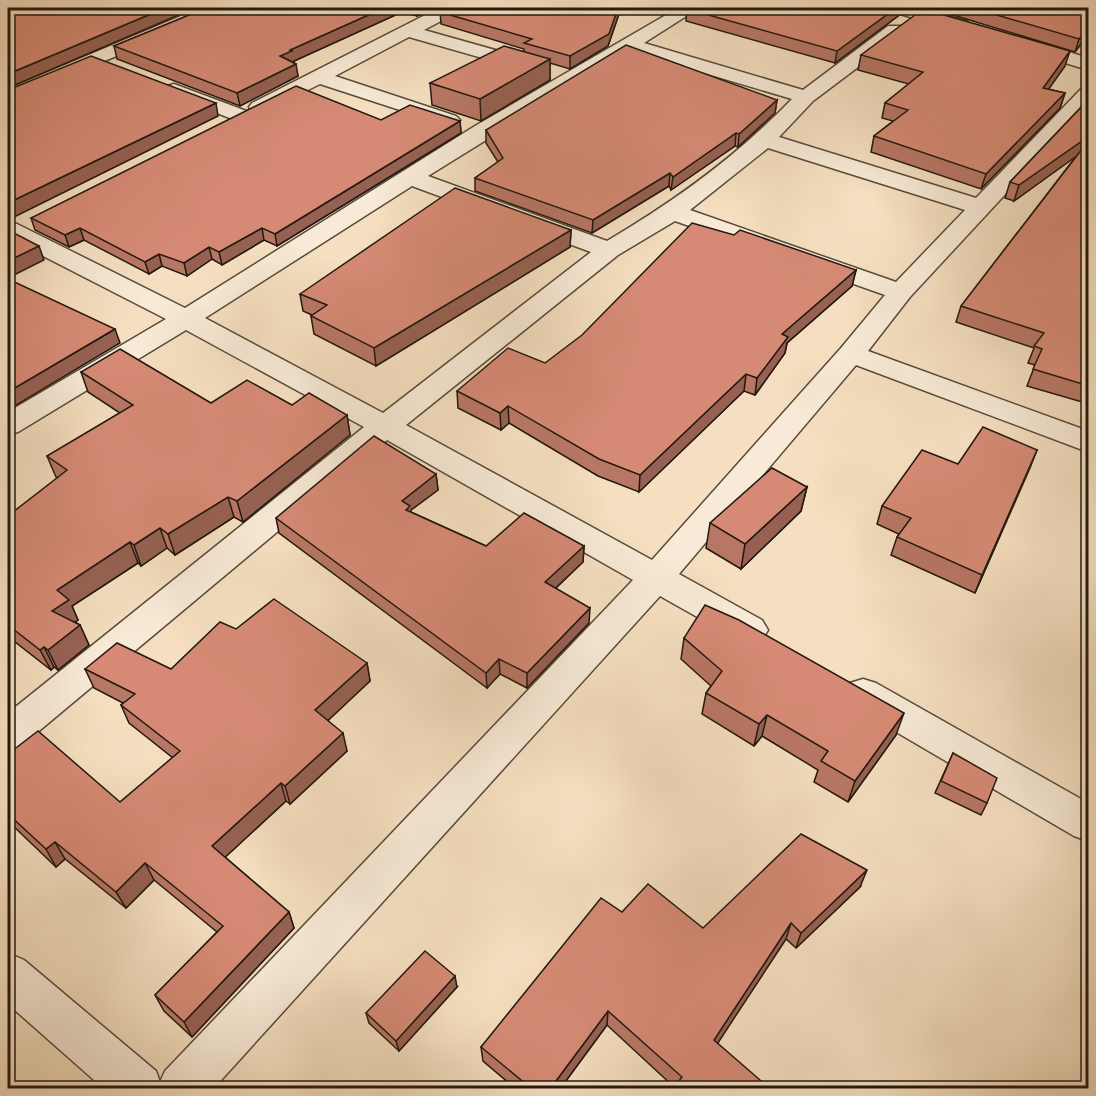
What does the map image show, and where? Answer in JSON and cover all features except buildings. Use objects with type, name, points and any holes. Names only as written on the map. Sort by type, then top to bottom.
[{"type":"street","points":[[8,96],[214,8]]},
{"type":"street","points":[[221,126],[319,78],[452,8]]},
{"type":"street","points":[[8,425],[186,319],[571,77],[690,8]]},
{"type":"street","points":[[8,735],[385,426],[609,250],[673,212],[765,140],[806,97],[924,11],[978,30]]},
{"type":"street","points":[[408,31],[571,77]]},
{"type":"street","points":[[1011,40],[1089,63]]},
{"type":"street","points":[[629,45],[806,97]]},
{"type":"street","points":[[94,59],[116,67]]},
{"type":"street","points":[[319,78],[483,131]]},
{"type":"street","points":[[158,83],[242,116]]},
{"type":"street","points":[[182,1089],[657,577],[851,354],[901,292],[1089,93]]},
{"type":"street","points":[[765,140],[981,207]]},
{"type":"street","points":[[412,178],[609,250]]},
{"type":"street","points":[[673,212],[901,292]]},
{"type":"street","points":[[14,228],[385,426],[770,642]]},
{"type":"street","points":[[851,354],[1089,442]]},
{"type":"street","points":[[842,682],[1089,823]]},
{"type":"street","points":[[8,975],[139,1089]]}]
